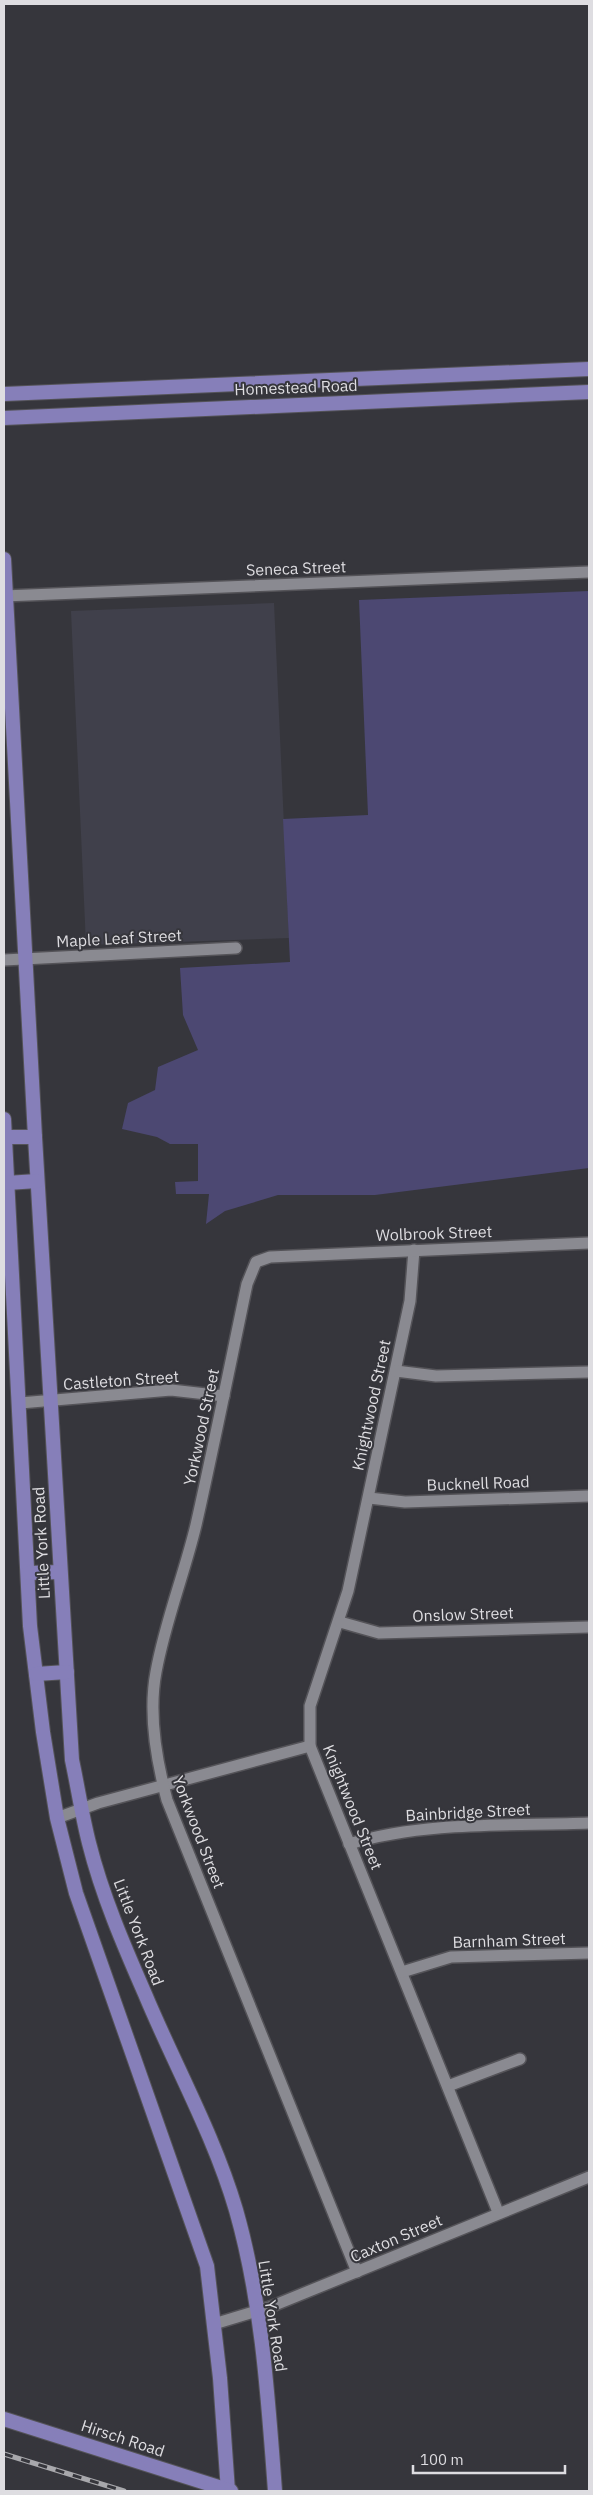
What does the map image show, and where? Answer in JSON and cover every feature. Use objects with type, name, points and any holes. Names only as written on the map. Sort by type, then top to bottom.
[{"type":"main road","points":[[564,370],[567,393]]},
{"type":"main road","name":"Homestead Road","points":[[4,394],[589,370]]},
{"type":"main road","points":[[209,386],[210,408]]},
{"type":"main road","name":"Homestead Road","points":[[4,418],[589,392]]},
{"type":"main road","name":"Little York Road","points":[[4,559],[4,596],[37,1181],[72,1760],[81,1808],[98,1872],[123,1940],[221,2168],[236,2211],[257,2311],[269,2408],[275,2491]]},
{"type":"main road","name":"Little York Road","points":[[4,1119],[28,1573],[36,1674],[57,1818],[76,1893],[207,2266],[229,2491]]},
{"type":"main road","points":[[5,1137],[35,1137]]},
{"type":"main road","points":[[7,1183],[37,1181]]},
{"type":"main road","points":[[28,1573],[60,1572]]},
{"type":"main road","points":[[36,1674],[66,1672]]},
{"type":"main road","name":"Hirsch Road","points":[[4,2419],[229,2491]]},
{"type":"street","name":"Seneca Street","points":[[4,596],[589,572]]},
{"type":"street","name":"Maple Leaf Street","points":[[4,960],[236,948]]},
{"type":"street","name":"Wolbrook Street","points":[[280,1257],[589,1243]]},
{"type":"street","name":"Knightwood Street","points":[[414,1250],[410,1301],[369,1498],[340,1622],[310,1706],[310,1746],[498,2212]]},
{"type":"street","name":"Yorkwood Street","points":[[280,1257],[270,1257],[256,1262],[250,1277],[187,1563],[168,1623],[156,1674],[153,1729],[163,1786],[358,2272]]},
{"type":"street","points":[[396,1371],[436,1376],[589,1372]]},
{"type":"street","name":"Castleton Street","points":[[20,1403],[172,1390],[224,1396]]},
{"type":"street","name":"Bucknell Road","points":[[369,1498],[405,1502],[589,1496]]},
{"type":"street","name":"Onslow Street","points":[[340,1622],[379,1633],[589,1627]]},
{"type":"street","points":[[57,1818],[81,1808],[310,1746]]},
{"type":"street","name":"Bainbridge Street","points":[[349,1844],[382,1835],[425,1829],[589,1823]]},
{"type":"street","name":"Barnham Street","points":[[402,1972],[451,1958],[589,1953]]},
{"type":"street","points":[[448,2086],[520,2059]]},
{"type":"street","name":"Caxton Street","points":[[214,2324],[257,2311],[358,2272],[498,2212],[589,2177]]},
{"type":"shaded area","points":[[589,591],[589,1168],[375,1195],[278,1195],[225,1211],[206,1224],[209,1194],[176,1194],[175,1182],[198,1181],[198,1144],[170,1144],[157,1137],[122,1129],[128,1103],[155,1090],[158,1067],[198,1050],[183,1015],[180,968],[290,962],[283,819],[368,815],[359,600]]},
{"type":"shaded area","points":[[274,603],[289,938],[86,945],[71,611]]},
{"type":"railway","points":[[4,2454],[124,2491]]}]
